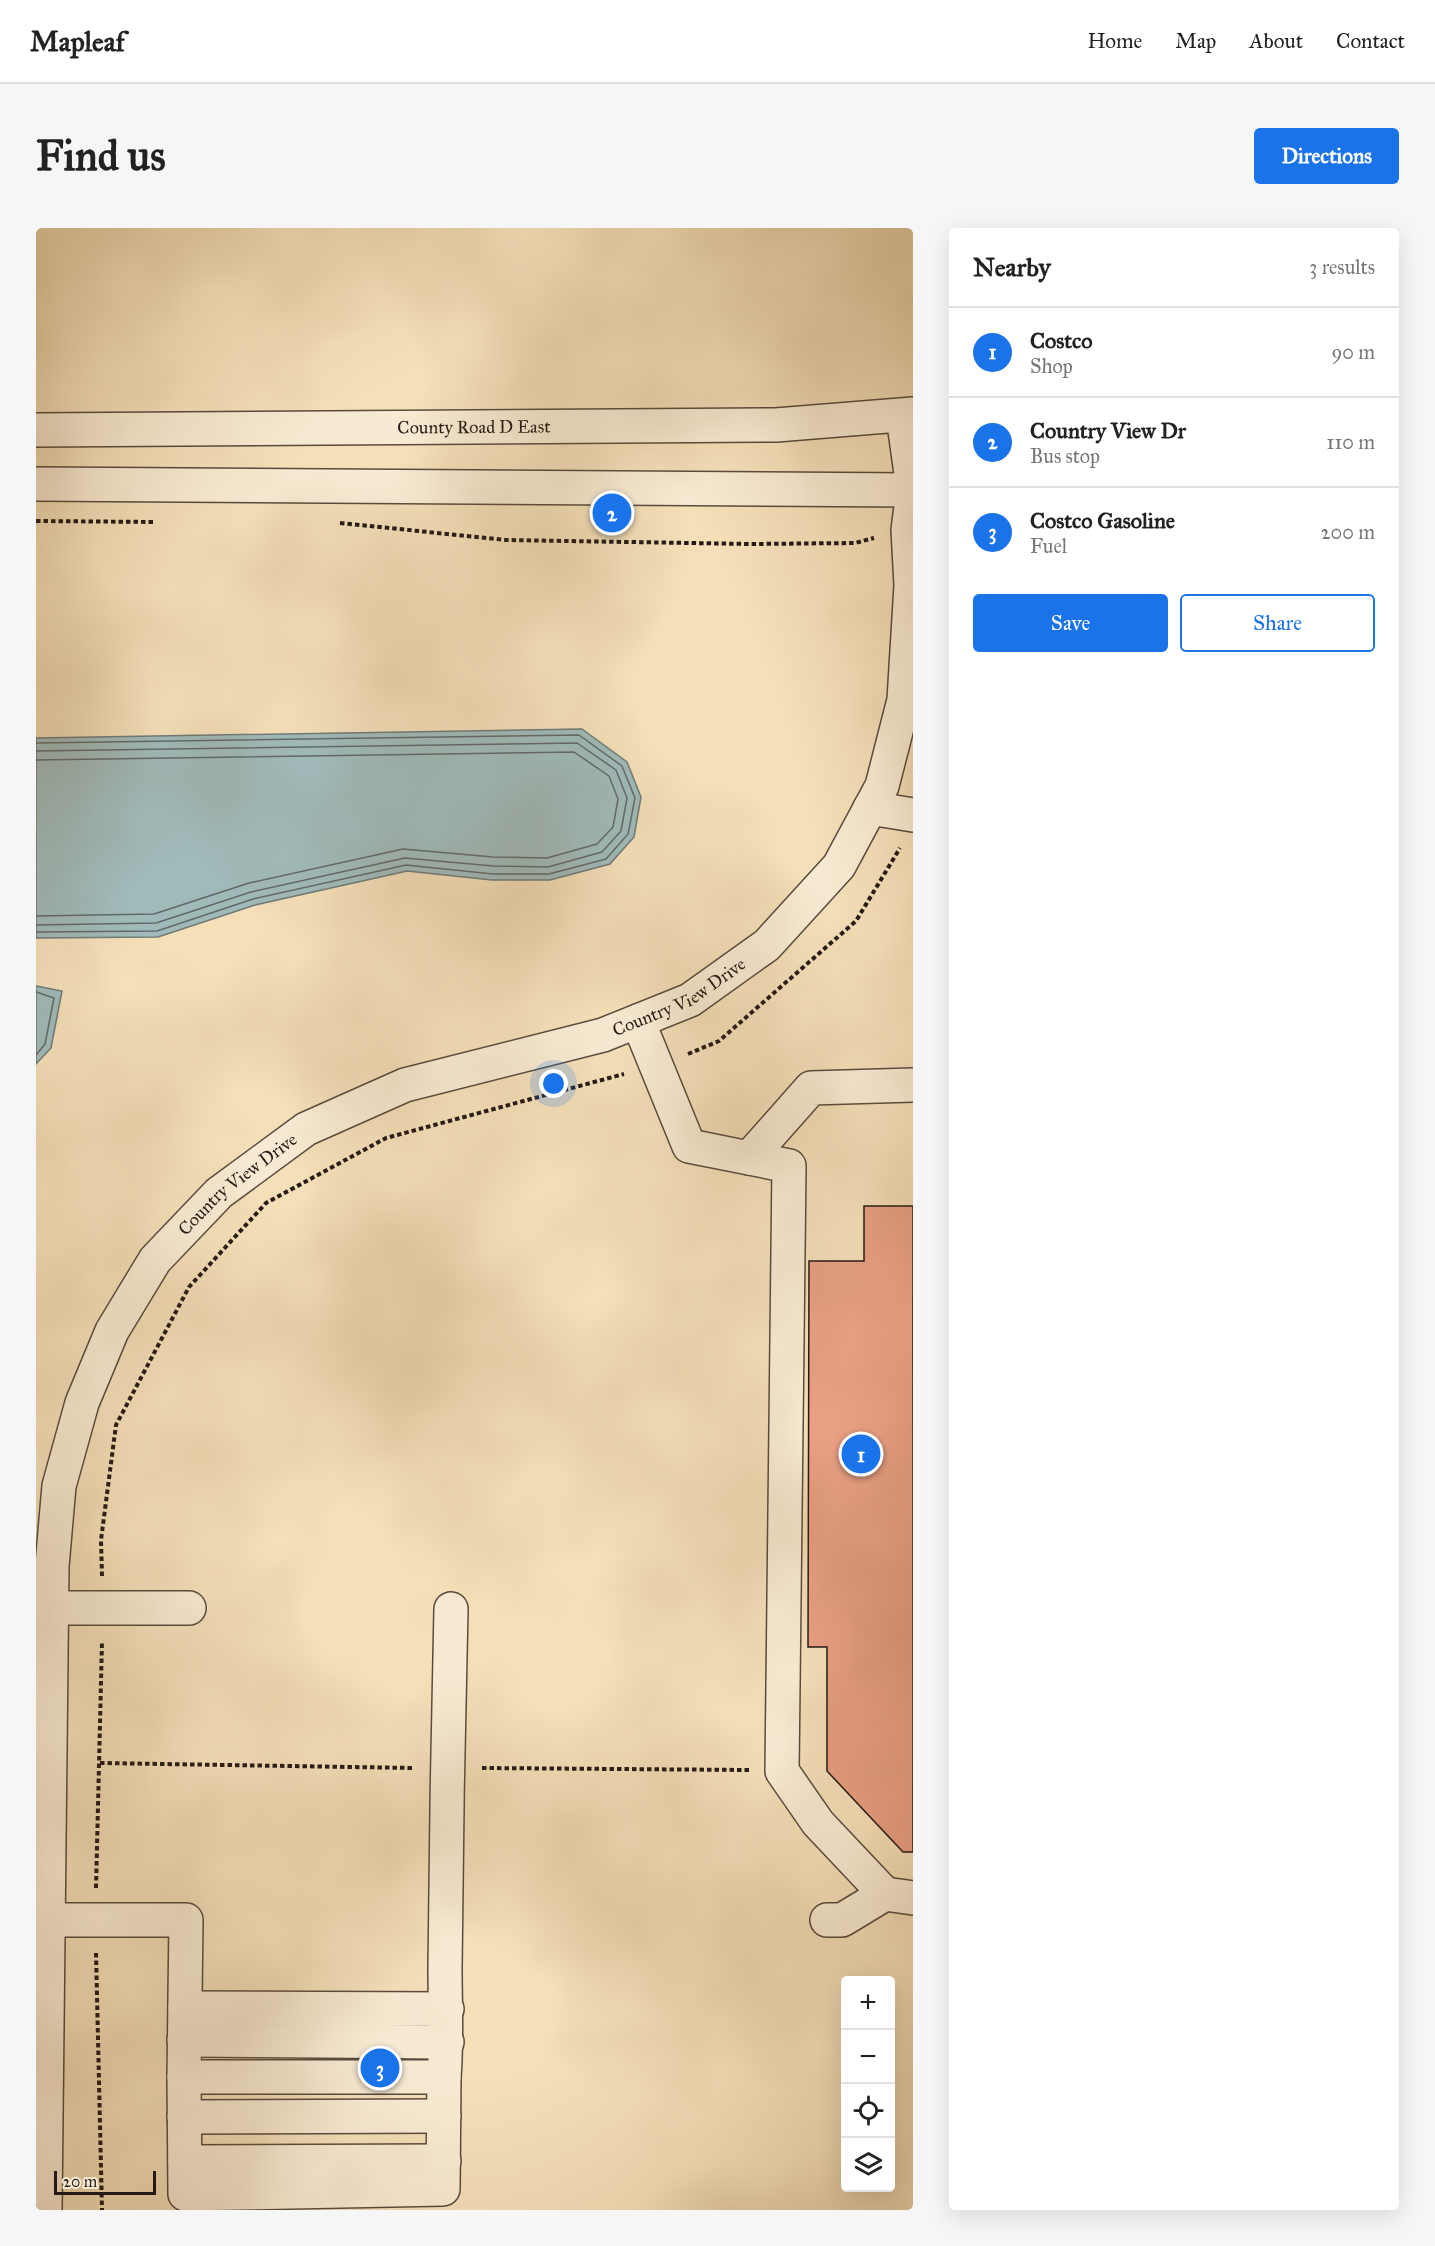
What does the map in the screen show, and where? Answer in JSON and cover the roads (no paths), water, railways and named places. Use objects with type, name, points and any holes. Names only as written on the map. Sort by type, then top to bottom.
[{"type":"street","name":"County Road D East","points":[[36,430],[776,425],[908,415]]},
{"type":"street","name":"Country View Drive","points":[[45,2210],[51,1608],[59,1486],[82,1403],[112,1330],[155,1260],[219,1193],[306,1129],[405,1085],[603,1035],[690,1000],[767,945],[839,866],[882,786],[904,700],[911,585],[908,530],[913,490],[908,415]]},
{"type":"street","points":[[36,484],[913,490]]},
{"type":"street","points":[[870,808],[913,816]]},
{"type":"street","points":[[638,1021],[688,1146],[789,1166],[783,1771],[818,1823],[899,1896],[842,1920],[827,1920]]},
{"type":"street","points":[[749,1158],[811,1088],[913,1085]]},
{"type":"street","points":[[51,1608],[189,1608]]},
{"type":"street","points":[[48,1920],[186,1920],[185,2162],[443,2175],[444,2077],[447,2042],[446,1768],[451,1609]]},
{"type":"street","points":[[185,2008],[447,2009]]},
{"type":"street","points":[[184,2040],[447,2042]]},
{"type":"street","points":[[184,2077],[444,2077]]},
{"type":"street","points":[[184,2117],[444,2116]]},
{"type":"water","points":[[582,729],[627,762],[641,797],[634,837],[610,864],[550,880],[492,880],[407,871],[255,905],[158,937],[36,938],[36,738]]},
{"type":"water","points":[[36,986],[62,991],[51,1048],[36,1064]]},
{"type":"place","name":"Country View Dr","points":[[612,513]]},
{"type":"place","name":"Costco","points":[[861,1454]]},
{"type":"place","name":"Costco Gasoline","points":[[380,2068]]}]
